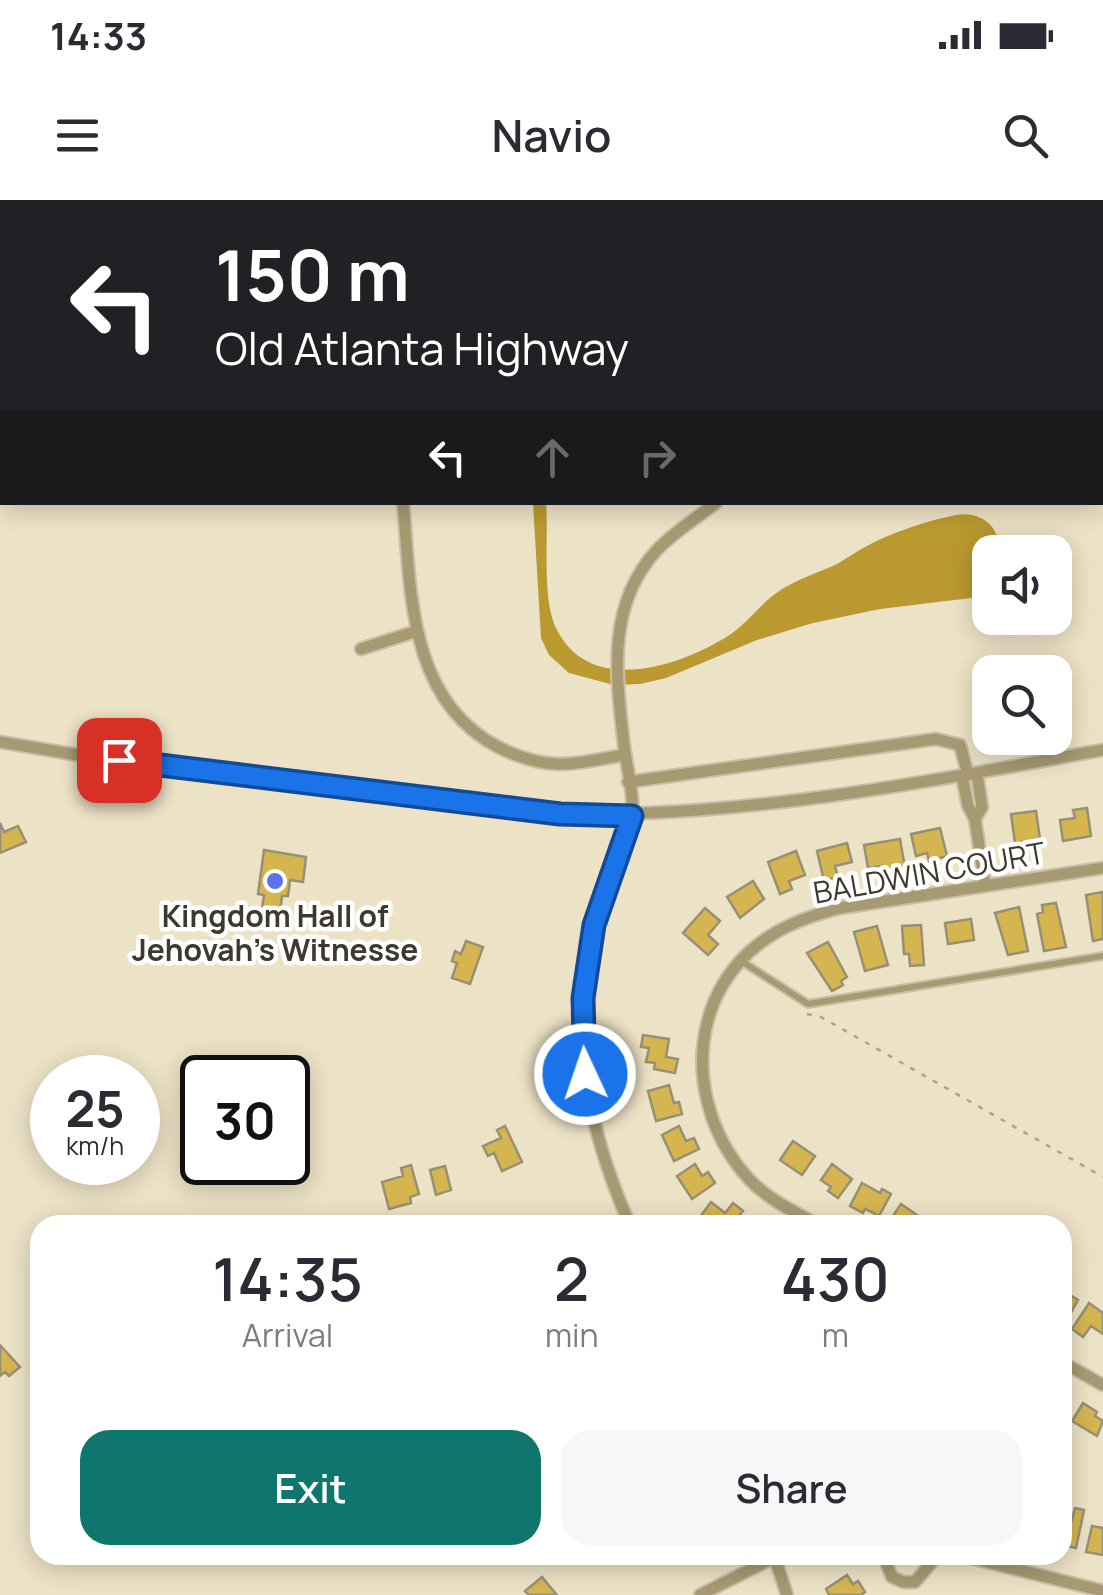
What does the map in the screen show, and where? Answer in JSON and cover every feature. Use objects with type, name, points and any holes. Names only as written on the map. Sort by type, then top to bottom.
[{"type":"street","points":[[404,505],[416,632],[439,692],[456,717],[478,736],[532,760],[560,764],[625,755]]},
{"type":"street","points":[[626,1215],[593,1127],[582,1027],[594,925],[632,816],[616,652],[626,600],[645,564],[660,546],[712,505]]},
{"type":"street","points":[[360,649],[416,632]]},
{"type":"street","points":[[628,782],[936,739],[960,745],[982,808],[975,819],[985,886]]},
{"type":"street","points":[[0,742],[84,756],[560,814],[632,816],[782,803],[1103,750]]},
{"type":"street","name":"BALDWIN COURT","points":[[800,1215],[750,1181],[714,1130],[704,1099],[701,1068],[711,1010],[741,960],[774,933],[840,908],[1103,868]]},
{"type":"street","points":[[1072,1368],[1103,1385]]},
{"type":"street","points":[[700,1595],[757,1565]]},
{"type":"street","points":[[777,1565],[787,1595]]},
{"type":"street","points":[[888,1565],[892,1577],[915,1582],[929,1565]]},
{"type":"street","points":[[998,1565],[1103,1592]]},
{"type":"lane","points":[[741,960],[808,1004],[1103,956]]},
{"type":"path","points":[[802,1012],[821,1017],[1103,1176]]},
{"type":"shaded area","points":[[533,505],[546,505],[547,586],[557,630],[572,651],[592,663],[614,669],[663,664],[711,646],[738,629],[782,589],[921,524],[973,515],[988,522],[996,535],[972,535],[971,598],[880,609],[813,623],[640,684],[614,685],[569,673],[549,655],[541,638]]},
{"type":"building","points":[[1087,808],[1091,836],[1063,841],[1060,820],[1075,818],[1073,810]]},
{"type":"building","points":[[1036,811],[1040,839],[1015,843],[1011,814]]},
{"type":"building","points":[[0,823],[4,832],[18,826],[26,842],[0,853]]},
{"type":"building","points":[[940,828],[947,856],[929,861],[927,853],[916,856],[911,834]]},
{"type":"building","points":[[900,839],[905,868],[885,872],[883,866],[868,868],[864,845]]},
{"type":"building","points":[[847,843],[852,862],[835,866],[838,877],[824,881],[817,851]]},
{"type":"building","name":"Kingdom Hall of Jehovah’s Witnesse","points":[[264,850],[306,857],[303,882],[290,880],[280,912],[262,909],[264,895],[258,894]]},
{"type":"building","points":[[796,851],[805,875],[789,881],[792,889],[780,894],[768,862]]},
{"type":"building","points":[[753,881],[764,899],[740,918],[727,897]]},
{"type":"building","points":[[1103,892],[1103,939],[1093,941],[1086,895]]},
{"type":"building","points":[[1056,903],[1066,947],[1044,951],[1037,914],[1043,912],[1042,905]]},
{"type":"building","points":[[1019,907],[1028,951],[1008,955],[995,913]]},
{"type":"building","points":[[705,908],[720,921],[708,935],[718,944],[708,955],[683,933]]},
{"type":"building","points":[[971,919],[974,940],[948,944],[945,923]]},
{"type":"building","points":[[921,925],[924,965],[910,966],[909,954],[904,954],[902,926]]},
{"type":"building","points":[[877,926],[888,965],[865,971],[854,932]]},
{"type":"building","points":[[466,941],[483,947],[470,984],[452,978],[457,963],[452,961],[455,951],[461,954]]},
{"type":"building","points":[[828,942],[847,977],[841,981],[843,985],[832,991],[807,953]]},
{"type":"building","points":[[643,1035],[669,1039],[666,1057],[678,1059],[675,1073],[654,1069],[655,1063],[646,1062],[649,1048],[641,1047]]},
{"type":"building","points":[[669,1085],[682,1114],[656,1121],[648,1091]]},
{"type":"building","points":[[505,1126],[522,1162],[502,1171],[494,1153],[488,1156],[483,1146],[501,1138],[497,1130]]},
{"type":"building","points":[[679,1126],[686,1141],[694,1138],[699,1149],[674,1161],[662,1135]]},
{"type":"building","points":[[793,1141],[815,1156],[802,1175],[780,1160]]},
{"type":"building","points":[[695,1164],[702,1176],[708,1172],[715,1183],[692,1199],[677,1176]]},
{"type":"building","points":[[832,1164],[852,1179],[838,1198],[821,1180]]},
{"type":"building","points":[[411,1165],[419,1194],[410,1197],[411,1203],[389,1209],[382,1182],[403,1176],[401,1168]]},
{"type":"building","points":[[445,1166],[451,1190],[436,1195],[430,1170]]},
{"type":"building","points":[[862,1183],[891,1194],[880,1215],[850,1206]]},
{"type":"building","points":[[711,1202],[725,1213],[733,1203],[743,1211],[740,1215],[701,1215]]},
{"type":"building","points":[[901,1204],[917,1215],[894,1215]]},
{"type":"building","points":[[1089,1303],[1103,1313],[1103,1334],[1091,1326],[1083,1337],[1072,1329]]},
{"type":"building","points":[[0,1345],[20,1367],[9,1376],[5,1372],[0,1376]]},
{"type":"building","points":[[1083,1403],[1103,1421],[1097,1436],[1072,1421]]},
{"type":"building","points":[[1075,1508],[1084,1510],[1076,1548],[1072,1547]]},
{"type":"building","points":[[1092,1526],[1103,1528],[1103,1555],[1086,1552]]},
{"type":"building","points":[[847,1575],[853,1584],[858,1581],[865,1592],[829,1595],[826,1589]]},
{"type":"building","points":[[542,1577],[557,1595],[529,1595],[525,1591]]},
{"type":"place","name":"Kingdom Hall of Jehovah’s Witnesse","points":[[275,881]]},
{"type":"route","points":[[119,760],[560,814],[632,816],[594,925],[587,963],[582,1042],[585,1074]]}]
